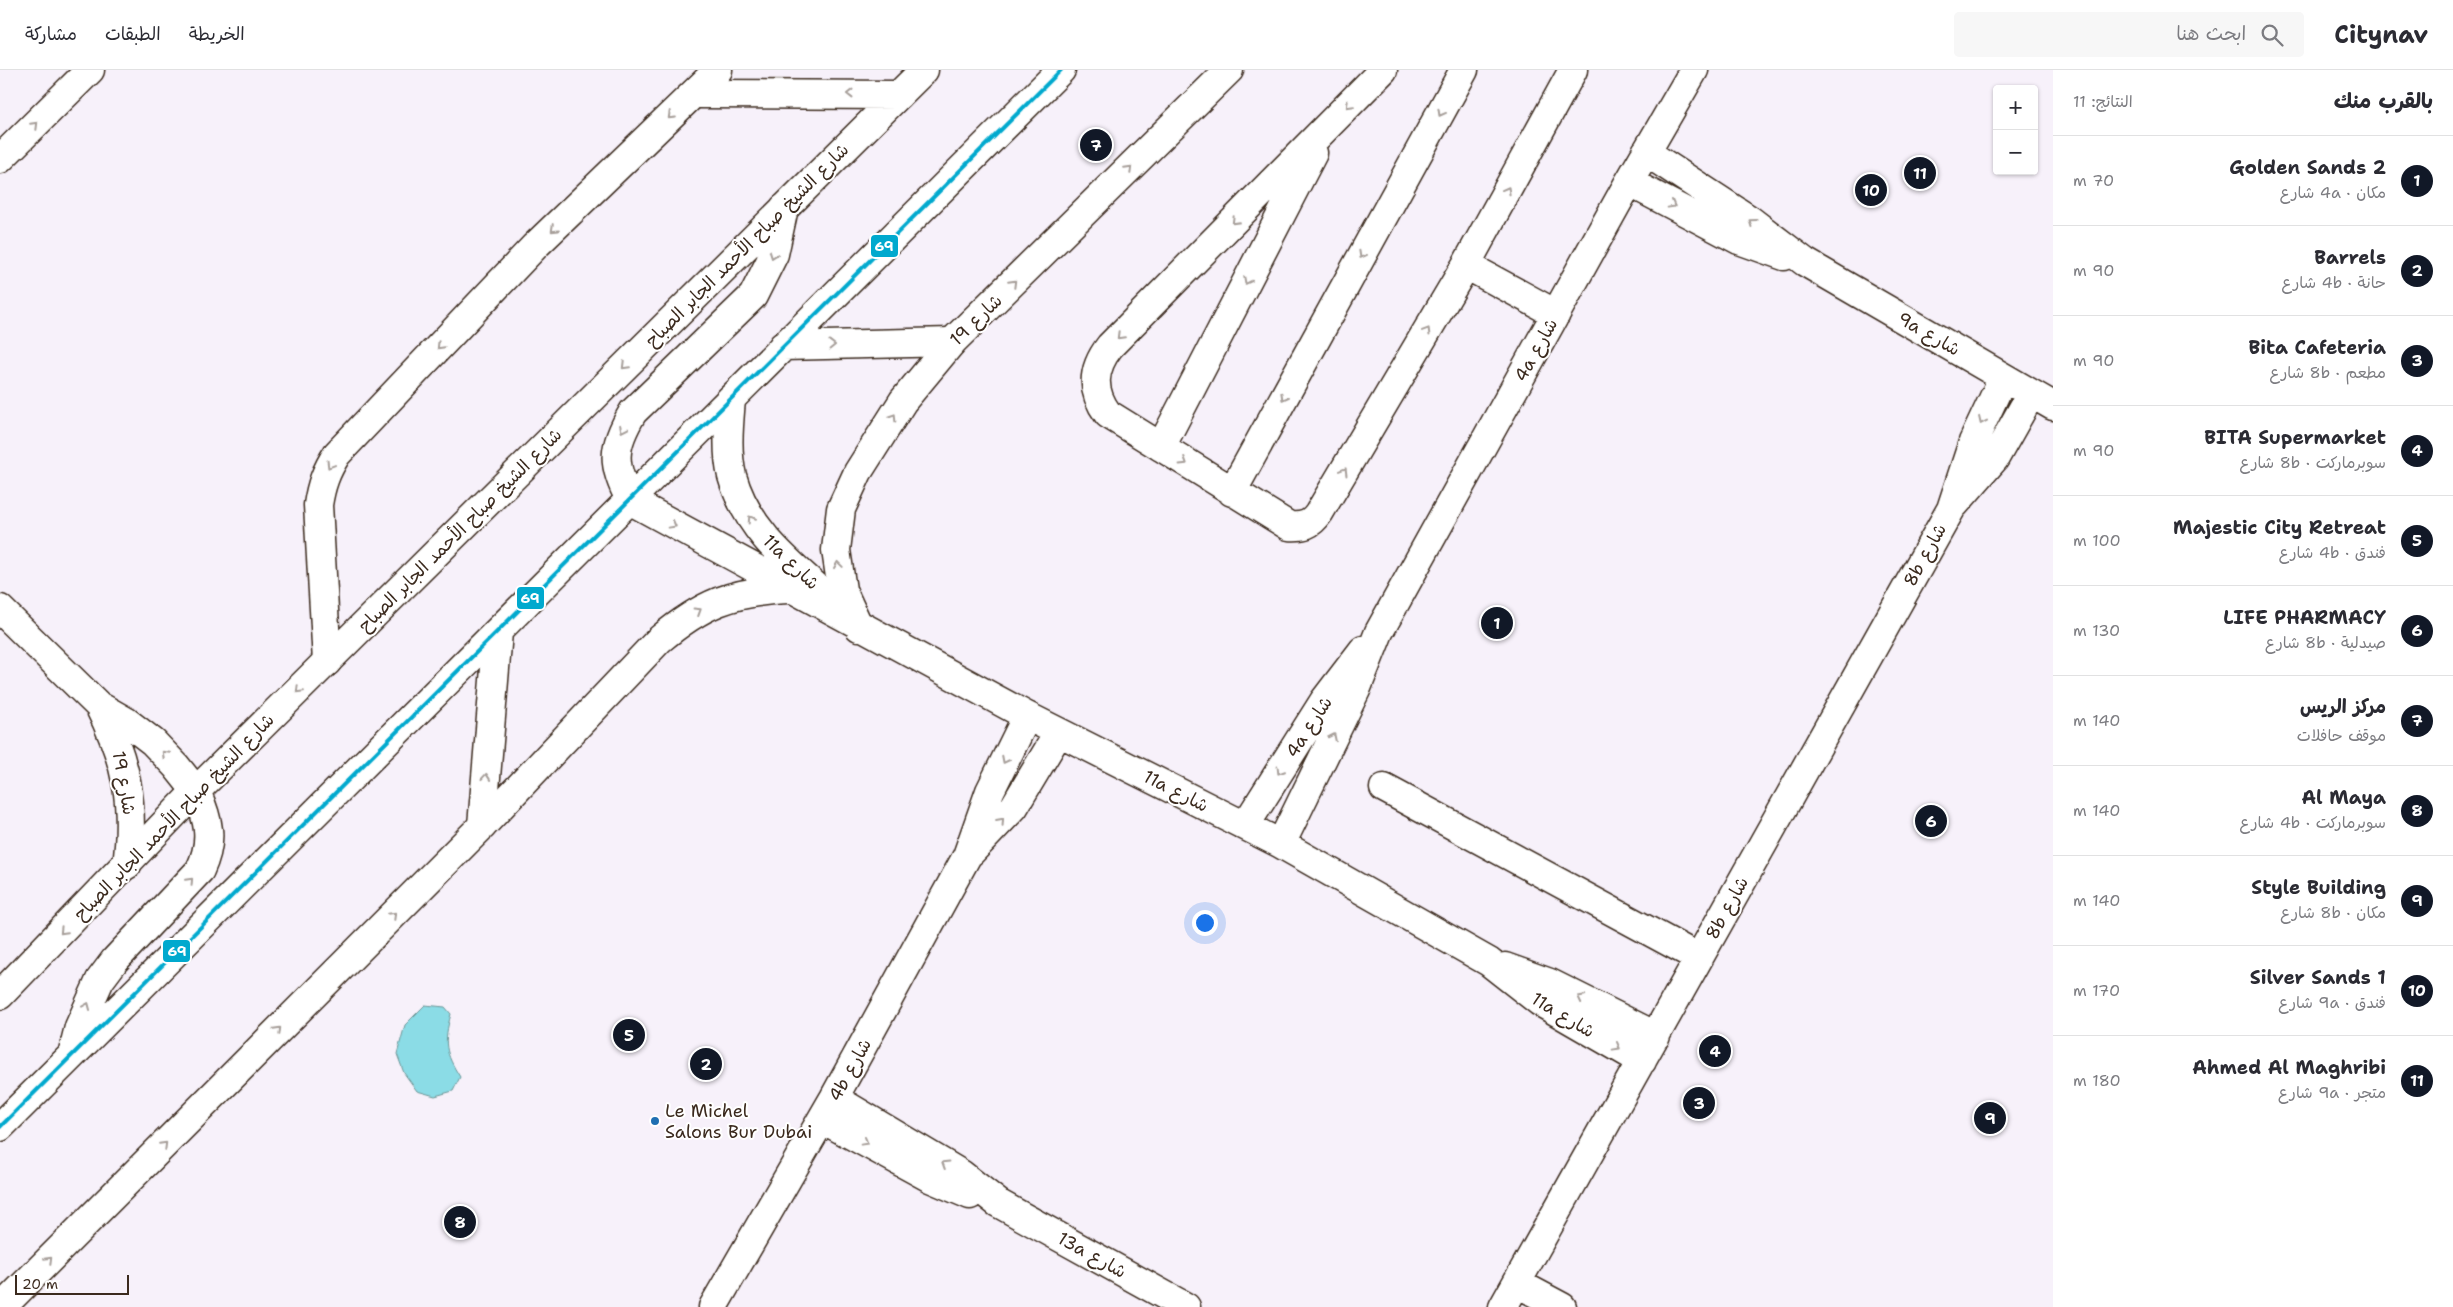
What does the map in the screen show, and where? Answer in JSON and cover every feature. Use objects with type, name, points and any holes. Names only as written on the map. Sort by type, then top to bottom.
[{"type":"street","points":[[0,159],[90,70]]},
{"type":"street","points":[[327,662],[318,505],[320,486],[332,462],[349,441],[535,246],[718,70]]},
{"type":"street","name":"شارع الشيخ صباح الأحمد الجابر الصباح","points":[[0,995],[128,864],[196,791],[924,70]]},
{"type":"street","points":[[0,1127],[73,1052],[630,501],[1061,70]]},
{"type":"street","name":"شارع 19","points":[[859,627],[842,590],[836,550],[841,509],[858,472],[903,402],[952,342],[1229,70]]},
{"type":"street","points":[[1383,70],[1102,356],[1095,380],[1101,404],[1118,422],[1289,526],[1298,527],[1314,520],[1466,265],[1574,70]]},
{"type":"street","points":[[1232,492],[1464,70]]},
{"type":"street","name":"4a شارع","points":[[1281,844],[1356,690],[1379,632],[1629,182],[1694,70]]},
{"type":"street","points":[[694,94],[899,95]]},
{"type":"street","points":[[1160,448],[1326,129]]},
{"type":"street","name":"9a شارع","points":[[1646,152],[1750,220],[1804,262],[2042,400]]},
{"type":"street","name":"9a شارع","points":[[1629,182],[1739,240],[1804,262]]},
{"type":"street","points":[[630,501],[619,480],[616,456],[621,432],[633,412],[753,296],[774,254],[784,208]]},
{"type":"street","points":[[1466,265],[1556,314]]},
{"type":"street","points":[[783,346],[952,342]]},
{"type":"street","name":"8b شارع","points":[[1503,1307],[1951,509],[1973,442],[2003,378]]},
{"type":"street","name":"11a شارع","points":[[731,399],[728,438],[732,474],[744,508],[765,539],[859,627]]},
{"type":"street","name":"8b شارع","points":[[1951,509],[2042,400]]},
{"type":"street","name":"11a شارع","points":[[630,501],[788,589],[1027,716],[1281,844],[1489,962],[1540,1002],[1642,1061]]},
{"type":"street","points":[[2,1307],[482,826],[659,640],[680,622],[704,607],[730,596],[758,590],[788,589]]},
{"type":"street","name":"شارع 19","points":[[0,609],[99,706],[128,722],[153,742],[196,791],[208,823],[209,839],[200,870],[116,960],[100,980],[79,1027],[73,1052]]},
{"type":"street","points":[[482,826],[498,632]]},
{"type":"street","name":"4a شارع","points":[[1245,826],[1324,701],[1379,632]]},
{"type":"street","name":"شارع 19","points":[[99,706],[114,735],[125,766],[132,832],[128,864]]},
{"type":"street","name":"4b شارع","points":[[713,1307],[828,1108],[967,856],[990,791],[1027,716]]},
{"type":"street","name":"4b شارع","points":[[967,856],[1014,806],[1026,789],[1058,732]]},
{"type":"street","points":[[1384,788],[1699,958]]},
{"type":"street","name":"11a شارع","points":[[1489,962],[1550,983],[1656,1036]]},
{"type":"street","name":"13a شارع","points":[[828,1108],[952,1189],[998,1204],[1186,1307]]},
{"type":"street","points":[[1517,1283],[1562,1307]]},
{"type":"water","points":[[425,1005],[445,1007],[451,1014],[446,1040],[448,1054],[460,1077],[453,1091],[435,1096],[417,1091],[404,1073],[397,1054],[405,1025]]},
{"type":"transit line","name":"69","points":[[0,1127],[1061,70]]},
{"type":"place","name":"مركز الريس","points":[[1096,145]]},
{"type":"place","name":"Ahmed Al Maghribi","points":[[1920,173]]},
{"type":"place","name":"Silver Sands 1","points":[[1871,190]]},
{"type":"place","name":"Golden Sands 2","points":[[1497,623]]},
{"type":"place","name":"LIFE PHARMACY","points":[[1931,821]]},
{"type":"place","name":"Majestic City Retreat","points":[[629,1035]]},
{"type":"place","name":"BITA Supermarket","points":[[1715,1051]]},
{"type":"place","name":"Barrels","points":[[706,1064]]},
{"type":"place","name":"Bita Cafeteria","points":[[1699,1103]]},
{"type":"place","name":"Style Building","points":[[1990,1118]]},
{"type":"place","name":"Le Michel Salons Bur Dubai","points":[[655,1121]]},
{"type":"place","name":"Al Maya","points":[[460,1222]]}]
